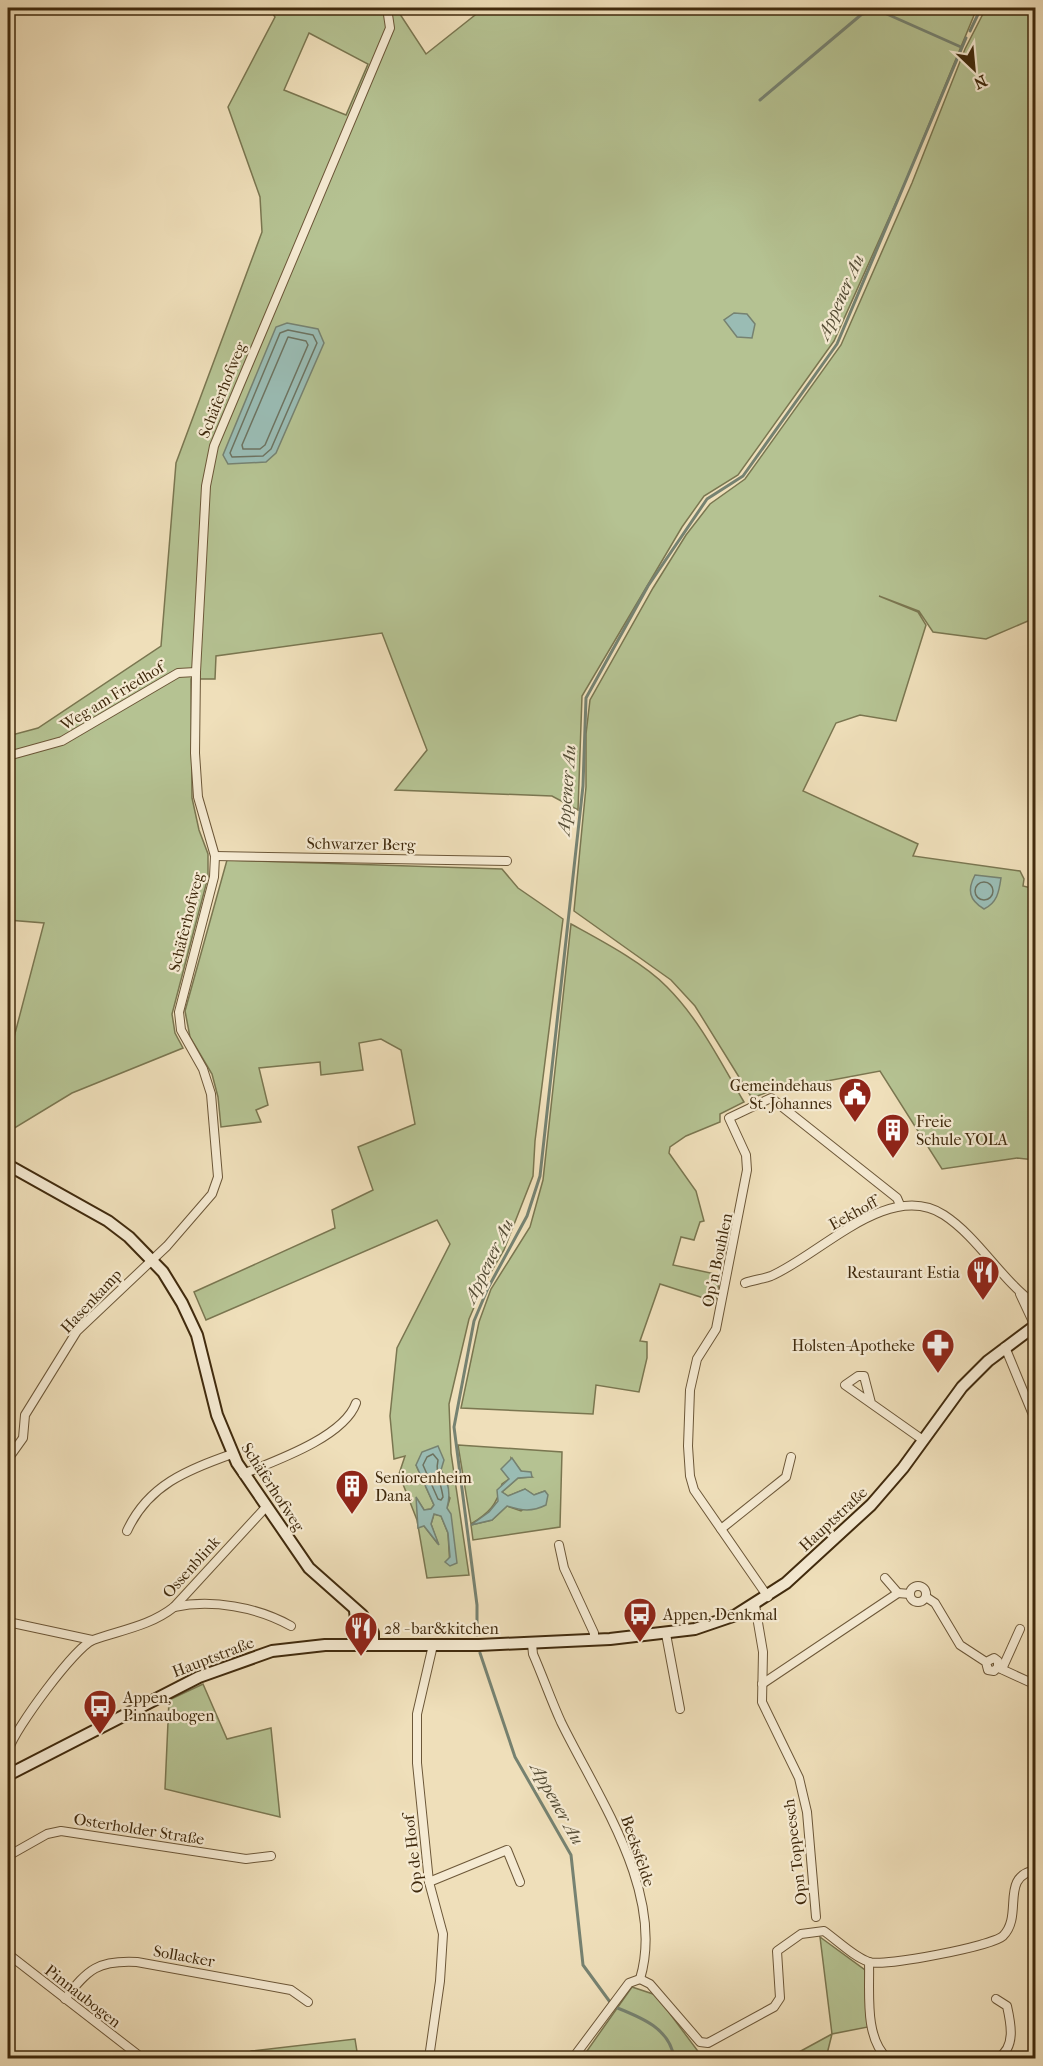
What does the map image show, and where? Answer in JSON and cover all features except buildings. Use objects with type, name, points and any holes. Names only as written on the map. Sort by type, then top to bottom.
[{"type":"main road","points":[[8,1165],[108,1221],[153,1260]]},
{"type":"main road","name":"Schäferhofweg","points":[[153,1260],[177,1295],[197,1335],[217,1416],[232,1454],[243,1474],[319,1579],[355,1609],[373,1633],[373,1644]]},
{"type":"main road","name":"Hauptstraße","points":[[8,1774],[222,1667],[278,1650],[358,1644],[532,1644],[666,1634],[710,1625],[768,1597],[871,1505],[962,1387],[1005,1347],[1035,1325]]},
{"type":"main road","points":[[355,1609],[358,1644]]},
{"type":"street","name":"Schäferhofweg","points":[[153,1260],[212,1194],[218,1177],[211,1094],[203,1069],[182,1030],[179,1012],[214,877],[215,856],[198,797],[195,753],[196,672],[206,486],[214,446],[390,28],[387,8]]},
{"type":"street","name":"Weg am Friedhof","points":[[8,756],[62,741],[178,673],[196,672]]},
{"type":"street","name":"Schwarzer Berg","points":[[215,856],[507,861]]},
{"type":"street","name":"Op'n Bouhlen","points":[[768,1597],[694,1490],[690,1476],[688,1446],[690,1390],[697,1359],[716,1329],[747,1170],[746,1155],[729,1118],[771,1098],[897,1198],[900,1205]]},
{"type":"street","name":"Eekhoff","points":[[744,1283],[771,1276],[879,1212],[900,1205],[918,1205],[945,1216],[1020,1294],[1035,1305]]},
{"type":"street","name":"Hasenkamp","points":[[8,1459],[20,1444],[25,1415],[77,1331],[153,1260]]},
{"type":"street","name":"Eekhoff","points":[[1020,1294],[1035,1325]]},
{"type":"street","points":[[1005,1347],[1035,1422]]},
{"type":"street","points":[[243,1474],[326,1434],[348,1419],[356,1403]]},
{"type":"street","points":[[871,1403],[923,1440]]},
{"type":"street","points":[[127,1531],[148,1498],[167,1481],[189,1469],[232,1454]]},
{"type":"street","points":[[721,1529],[786,1477],[790,1457]]},
{"type":"street","name":"Ossenblink","points":[[9,1749],[22,1723],[76,1652],[92,1640],[155,1619],[174,1607],[266,1507]]},
{"type":"street","points":[[559,1545],[564,1568],[594,1633],[594,1640]]},
{"type":"street","points":[[885,1578],[898,1593]]},
{"type":"street","points":[[762,1684],[898,1593],[910,1594],[912,1588],[921,1587],[926,1597],[934,1603],[960,1645],[986,1662],[986,1667],[991,1671],[1000,1668],[1035,1685]]},
{"type":"street","points":[[174,1607],[199,1603],[222,1605],[259,1613],[291,1626]]},
{"type":"street","name":"Opn Toppeesch","points":[[755,1605],[763,1652],[762,1702],[799,1778],[807,1812],[816,1917]]},
{"type":"street","points":[[8,1622],[92,1640]]},
{"type":"street","points":[[1000,1668],[1020,1629]]},
{"type":"street","points":[[666,1634],[680,1709]]},
{"type":"street","name":"Beeksfelde","points":[[532,1644],[533,1654],[561,1721],[609,1811],[638,1888],[647,1939],[640,1979]]},
{"type":"street","name":"Op de Hoof","points":[[429,2058],[440,1981],[443,1934],[429,1882],[417,1763],[417,1714],[433,1645]]},
{"type":"street","name":"Osterholder Straße","points":[[8,1856],[47,1834],[61,1831],[246,1859],[271,1856]]},
{"type":"street","points":[[429,1882],[507,1850],[520,1882]]},
{"type":"street","points":[[573,2058],[629,1983],[640,1979],[650,1984],[700,2042],[708,2043],[774,2007],[780,1998],[777,1951],[801,1934],[824,1931],[869,1962],[879,1964],[995,1942],[1013,1922],[1013,1887],[1017,1879],[1025,1872],[1035,1870]]},
{"type":"street","name":"Pinnaubogen","points":[[8,1954],[142,2058]]},
{"type":"street","name":"Sollacker","points":[[65,1999],[92,1969],[119,1961],[137,1962],[291,1990],[308,2002]]},
{"type":"street","points":[[869,1962],[871,2023],[880,2052],[887,2058]]},
{"type":"street","points":[[996,1999],[1007,2006],[1012,2029],[1003,2057]]},
{"type":"green space","points":[[269,8],[396,8],[426,54],[484,8],[977,8],[906,180],[834,341],[738,475],[704,496],[682,527],[582,696],[578,810],[552,796],[395,790],[427,750],[382,633],[216,656],[215,679],[191,679],[192,798],[199,830],[208,854],[208,877],[172,1014],[175,1033],[183,1048],[72,1093],[8,1132],[8,1060],[44,923],[8,920],[8,736],[38,728],[161,646],[176,463],[262,232],[260,197],[228,107],[275,17]],"holes":[[[309,33],[368,64],[346,115],[284,90]]]},
{"type":"green space","points":[[986,8],[1035,8],[1035,618],[986,639],[933,632],[919,611],[879,596],[918,612],[926,625],[896,721],[860,715],[836,723],[803,791],[918,844],[913,856],[1020,871],[1024,879],[1023,886],[1035,889],[1035,1160],[1017,1158],[942,1169],[880,1071],[768,1092],[752,1098],[695,1006],[671,980],[574,911],[586,787],[586,734],[590,700],[653,588],[686,535],[710,504],[745,479],[841,345],[912,183],[965,49]]},
{"type":"green space","points":[[227,860],[502,869],[518,888],[563,919],[535,1141],[533,1176],[504,1250],[484,1284],[469,1319],[449,1404],[451,1453],[469,1575],[427,1578],[417,1520],[399,1474],[405,1456],[394,1459],[390,1416],[397,1348],[450,1244],[437,1220],[206,1320],[194,1292],[335,1228],[332,1210],[373,1190],[358,1147],[415,1124],[401,1050],[381,1039],[359,1043],[363,1070],[321,1075],[320,1062],[259,1068],[268,1105],[256,1110],[261,1122],[221,1127],[218,1097],[212,1074],[190,1037],[185,1011]],"holes":[[[416,1465],[450,1498],[447,1508],[450,1566],[448,1533],[441,1516],[434,1514],[431,1524],[438,1544],[424,1526],[417,1499],[424,1510],[431,1509],[434,1505]]]},
{"type":"green space","points":[[571,924],[634,961],[667,987],[690,1013],[744,1102],[720,1114],[720,1122],[686,1136],[670,1147],[669,1153],[696,1191],[704,1221],[700,1222],[694,1240],[681,1237],[673,1265],[720,1275],[716,1302],[660,1284],[640,1341],[647,1342],[647,1358],[639,1392],[596,1385],[593,1414],[461,1408],[479,1322],[491,1289],[530,1227],[543,1180]]},
{"type":"green space","points":[[458,1445],[562,1452],[560,1527],[473,1540],[471,1525],[492,1520],[507,1506],[521,1511],[545,1491],[534,1495],[525,1489],[508,1496],[502,1492],[518,1478],[532,1477],[521,1471],[511,1458],[509,1479],[502,1484],[495,1503],[483,1516],[471,1524]]},
{"type":"green space","points":[[203,1684],[227,1739],[271,1728],[280,1817],[165,1789],[169,1700]]},
{"type":"green space","points":[[820,1937],[865,1970],[868,2027],[832,2034]]},
{"type":"green space","points":[[632,1987],[656,1995],[703,2058],[582,2058]]},
{"type":"green space","points":[[832,2034],[826,2058],[788,2058]]},
{"type":"green space","points":[[355,2039],[358,2058],[251,2058],[251,2051]]},
{"type":"water","points":[[734,313],[747,314],[755,324],[752,338],[737,337],[724,320]]},
{"type":"water","points":[[287,323],[318,329],[324,343],[276,453],[266,462],[228,464],[223,455],[276,327]]},
{"type":"water","points":[[975,875],[1001,878],[997,897],[984,909],[972,898],[970,890]]},
{"type":"water","points":[[438,1446],[444,1460],[441,1470],[448,1488],[447,1508],[451,1514],[457,1563],[450,1566],[445,1562],[450,1557],[448,1533],[441,1516],[434,1514],[431,1524],[439,1545],[424,1526],[418,1528],[416,1497],[424,1510],[431,1509],[434,1505],[416,1465],[422,1452]]},
{"type":"water","points":[[512,1458],[521,1471],[531,1472],[532,1477],[518,1478],[502,1492],[508,1496],[525,1489],[534,1495],[545,1491],[548,1495],[546,1505],[527,1510],[507,1506],[492,1520],[471,1525],[489,1512],[498,1501],[497,1490],[509,1479],[501,1469]]},
{"type":"waterway","name":"Appener Au","points":[[970,31],[981,8]]},
{"type":"waterway","points":[[760,100],[862,14],[880,11],[961,47]]},
{"type":"waterway","name":"Appener Au","points":[[477,1635],[477,1605],[454,1427],[474,1321],[488,1288],[527,1216],[540,1176],[583,786],[586,698],[648,586],[707,499],[743,476],[837,344],[966,38]]},
{"type":"waterway","name":"Appener Au","points":[[480,1653],[515,1757],[571,1855],[583,1965],[610,2002]]},
{"type":"waterway","name":"Appener Au","points":[[615,2007],[644,2020],[660,2031],[667,2039],[674,2058]]},
{"type":"place","name":"Gemeindehaus St. Johannes","points":[[855,1123]]},
{"type":"place","name":"Freie Schule YOLA","points":[[893,1159]]},
{"type":"place","name":"Restaurant Estia","points":[[983,1301]]},
{"type":"place","name":"Holsten-Apotheke","points":[[938,1374]]},
{"type":"place","name":"Seniorenheim Dana","points":[[352,1515]]},
{"type":"place","name":"Appen, Denkmal","points":[[640,1643]]},
{"type":"place","name":"28 - bar&kitchen","points":[[361,1657]]},
{"type":"place","name":"Appen, Pinnaubogen","points":[[100,1735]]}]
